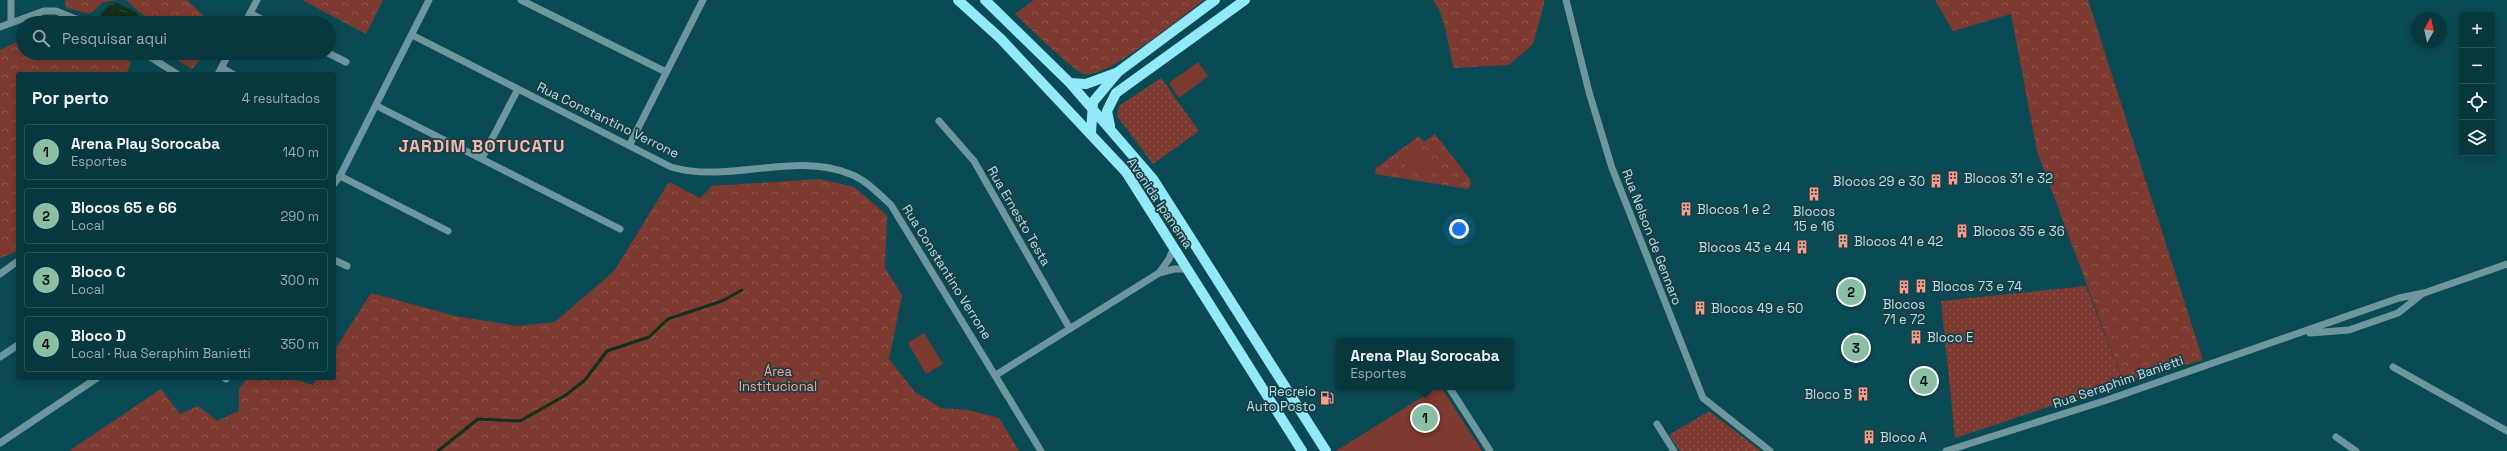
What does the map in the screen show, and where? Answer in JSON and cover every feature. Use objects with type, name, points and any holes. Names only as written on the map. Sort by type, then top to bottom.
[{"type":"main road","name":"Avenida Ipanema","points":[[958,0],[1001,39],[1091,133],[1126,172],[1302,451]]},
{"type":"main road","name":"Avenida Ipanema","points":[[985,0],[1070,83],[1111,128],[1154,179],[1326,451]]},
{"type":"main road","points":[[1091,133],[1092,107],[1096,97],[1118,72],[1214,0]]},
{"type":"main road","points":[[1111,128],[1107,111],[1116,93],[1245,0]]},
{"type":"main road","points":[[1070,83],[1086,84],[1118,72]]},
{"type":"street","points":[[11,0],[11,22]]},
{"type":"street","points":[[248,16],[257,0]]},
{"type":"street","points":[[336,181],[377,106],[429,0]]},
{"type":"street","points":[[521,0],[666,72]]},
{"type":"street","points":[[630,144],[702,0]]},
{"type":"street","name":"Rua Nelson de Gennaro","points":[[1566,0],[1589,92],[1612,168],[1703,398],[1770,451]]},
{"type":"street","points":[[29,16],[44,11],[56,11],[68,16]]},
{"type":"street","points":[[250,13],[256,16]]},
{"type":"street","points":[[0,27],[16,20]]},
{"type":"street","name":"Rua Constantino Verrone","points":[[412,35],[630,144],[672,167],[690,172],[743,171],[801,166],[834,169],[852,174],[892,205],[996,374],[1041,451]]},
{"type":"street","points":[[336,57],[346,62]]},
{"type":"street","points":[[155,60],[174,72]]},
{"type":"street","points":[[220,71],[226,60]]},
{"type":"street","points":[[482,158],[518,89]]},
{"type":"street","points":[[377,106],[620,229]]},
{"type":"street","name":"Rua Ernesto Testa","points":[[939,121],[974,161],[1070,329]]},
{"type":"street","points":[[340,176],[448,232]]},
{"type":"street","points":[[1159,273],[1169,259],[1174,247]]},
{"type":"street","points":[[336,261],[347,266]]},
{"type":"street","points":[[0,274],[16,262]]},
{"type":"street","name":"Rua Seraphim Banietti","points":[[1946,451],[2107,400],[2390,301],[2424,293],[2507,264]]},
{"type":"street","points":[[996,374],[1159,273],[1174,269],[1188,269]]},
{"type":"street","name":"Rua Seraphim Banietti","points":[[2298,334],[2349,330],[2398,313],[2424,293]]},
{"type":"street","points":[[2390,301],[2398,302],[2398,313]]},
{"type":"street","points":[[2334,331],[2336,321]]},
{"type":"street","points":[[0,357],[16,347]]},
{"type":"street","points":[[2393,367],[2507,431]]},
{"type":"street","points":[[1,442],[94,380]]},
{"type":"street","points":[[1451,390],[1490,451]]},
{"type":"street","points":[[1656,424],[1674,451]]},
{"type":"street","points":[[2336,437],[2356,451]]},
{"type":"green space","points":[[65,0],[118,0],[103,2],[90,14],[66,8]]},
{"type":"green space","points":[[126,0],[187,0],[204,16],[144,16]]},
{"type":"green space","points":[[302,0],[383,0],[366,34],[336,18],[336,16],[332,16]]},
{"type":"green space","points":[[1034,0],[1204,0],[1163,32],[1126,57],[1095,73],[1084,74],[1060,56],[1015,14]]},
{"type":"green space","points":[[1433,0],[1544,0],[1544,4],[1533,44],[1509,65],[1454,68],[1444,24],[1438,7]]},
{"type":"green space","points":[[1935,0],[2088,0],[2203,360],[2123,382],[2037,151],[2011,14],[1953,31]]},
{"type":"green space","points":[[16,42],[16,60],[128,60],[131,62],[127,72],[16,72],[16,252],[0,258],[0,50]]},
{"type":"green space","points":[[177,60],[200,60],[192,69]]},
{"type":"green space","points":[[1198,62],[1208,76],[1179,98],[1169,83]]},
{"type":"green space","points":[[1161,78],[1199,131],[1153,164],[1117,116],[1119,106]]},
{"type":"green space","points":[[1435,134],[1470,179],[1471,185],[1468,189],[1375,174],[1376,168],[1419,136],[1424,142]]},
{"type":"green space","points":[[1408,154],[1437,159],[1434,174],[1405,168]]},
{"type":"green space","name":"Área Institucional","points":[[819,179],[854,187],[887,215],[885,268],[902,295],[889,359],[915,392],[941,408],[968,410],[999,418],[1019,451],[69,451],[161,389],[180,414],[198,406],[217,421],[239,411],[239,389],[246,380],[297,380],[313,385],[316,380],[336,380],[336,348],[371,293],[455,316],[517,326],[555,322],[614,271],[669,182],[700,198],[712,186]]},
{"type":"green space","points":[[2086,286],[2123,382],[1955,438],[1941,301]]},
{"type":"green space","points":[[924,333],[943,364],[926,374],[908,343]]},
{"type":"green space","points":[[1433,390],[1443,390],[1482,451],[1336,451]]},
{"type":"green space","points":[[1709,411],[1761,451],[1680,451],[1669,435]]},
{"type":"water","points":[[117,3],[137,13],[138,16],[100,16],[109,5]]},
{"type":"waterway","points":[[438,451],[478,419],[520,421],[566,395],[585,380],[607,351],[649,337],[668,319],[722,301],[742,290]]},
{"type":"place","name":"Blocos 31 e 32","points":[[1953,178]]},
{"type":"place","name":"Blocos 29 e 30","points":[[1936,181]]},
{"type":"place","name":"Blocos 15 e 16","points":[[1814,194]]},
{"type":"place","name":"Blocos 1 e 2","points":[[1686,209]]},
{"type":"place","name":"Blocos 35 e 36","points":[[1962,231]]},
{"type":"place","name":"Blocos 41 e 42","points":[[1843,241]]},
{"type":"place","name":"Blocos 43 e 44","points":[[1802,247]]},
{"type":"place","name":"Blocos 73 e 74","points":[[1921,286]]},
{"type":"place","name":"Blocos 71 e 72","points":[[1904,287]]},
{"type":"place","name":"Blocos 65 e 66","points":[[1851,292]]},
{"type":"place","name":"Blocos 49 e 50","points":[[1700,308]]},
{"type":"place","name":"Bloco E","points":[[1916,337]]},
{"type":"place","name":"Bloco C","points":[[1856,348]]},
{"type":"place","name":"Bloco D","points":[[1924,381]]},
{"type":"place","name":"Bloco B","points":[[1863,394]]},
{"type":"place","name":"Recreio Auto Posto","points":[[1327,398]]},
{"type":"place","name":"Arena Play Sorocaba","points":[[1425,418]]},
{"type":"place","name":"Bloco A","points":[[1869,437]]},
{"type":"district","name":"JARDIM BOTUCATU","points":[[482,146]]}]
